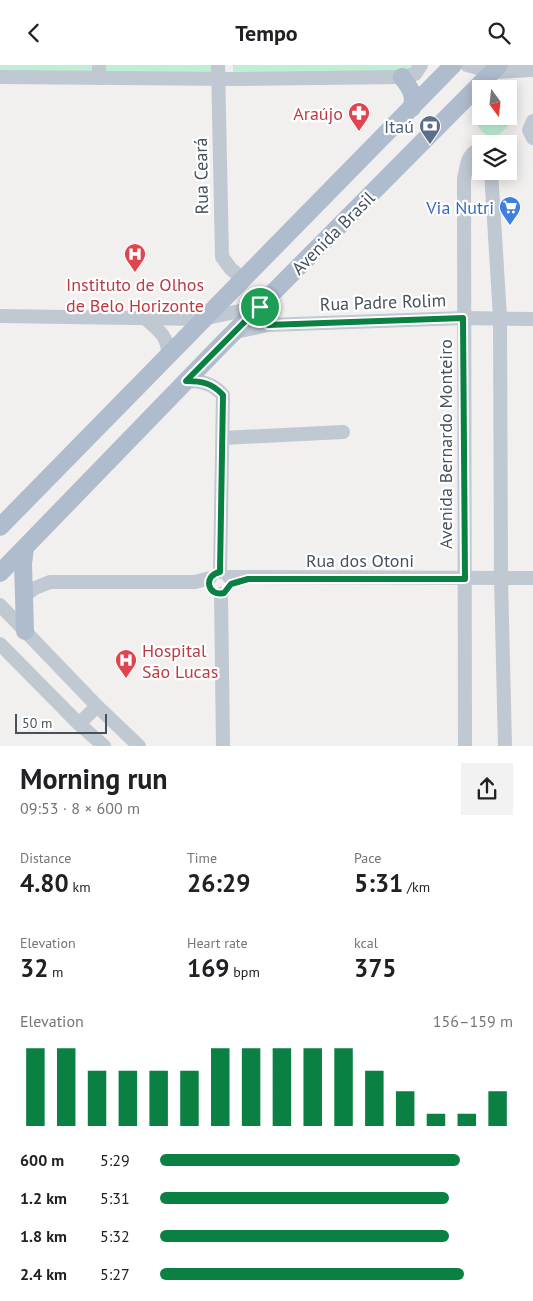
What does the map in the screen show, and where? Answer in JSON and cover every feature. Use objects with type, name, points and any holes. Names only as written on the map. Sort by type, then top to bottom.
[{"type":"main road","name":"Avenida Brasil","points":[[0,527],[242,278],[453,65]]},
{"type":"main road","name":"Avenida Brasil","points":[[0,573],[186,381],[496,69]]},
{"type":"main road","points":[[402,77],[414,98],[412,108]]},
{"type":"main road","points":[[25,548],[25,631]]},
{"type":"street","points":[[0,77],[99,72],[218,72],[402,77],[415,74],[421,65]]},
{"type":"street","points":[[466,65],[496,69],[533,70]]},
{"type":"street","name":"Rua Ceará","points":[[218,72],[222,257],[231,269],[242,278]]},
{"type":"street","points":[[533,121],[529,130],[533,138]]},
{"type":"street","name":"Avenida Bernardo Monteiro","points":[[465,746],[464,178],[468,161],[472,154]]},
{"type":"street","points":[[492,180],[500,317],[500,578],[504,746]]},
{"type":"street","points":[[0,317],[148,320],[202,319],[264,302],[263,316],[268,325]]},
{"type":"street","name":"Rua Padre Rolim","points":[[235,332],[268,325],[500,317],[533,319]]},
{"type":"street","points":[[148,320],[164,335],[169,345],[168,355]]},
{"type":"street","points":[[186,381],[201,381],[215,386],[223,395],[223,438],[216,580],[228,591],[220,594],[223,746]]},
{"type":"street","points":[[223,438],[343,432]]},
{"type":"street","name":"Rua dos Otoni","points":[[24,597],[35,588],[50,582],[533,578]]},
{"type":"street","points":[[0,605],[97,706],[139,746]]},
{"type":"street","points":[[0,644],[79,724],[104,746]]},
{"type":"street","points":[[79,724],[97,706]]},
{"type":"green space","points":[[0,65],[95,65],[96,74],[0,73]]},
{"type":"green space","points":[[103,65],[213,65],[213,73],[103,73]]},
{"type":"green space","points":[[233,65],[415,65],[412,71],[233,77]]},
{"type":"green space","points":[[478,125],[507,125],[497,135],[488,135],[480,130]]},
{"type":"place","name":"Araújo","points":[[359,132]]},
{"type":"place","name":"Itaú","points":[[430,145]]},
{"type":"place","name":"Via Nutri","points":[[510,226]]},
{"type":"place","name":"Instituto de Olhos de Belo Horizonte","points":[[135,273]]},
{"type":"place","name":"Hospital São Lucas","points":[[126,679]]},
{"type":"route","points":[[269,297],[263,309],[263,316],[268,325],[463,318],[465,579],[248,579],[231,584],[228,591],[224,593],[220,594],[212,591],[209,586],[209,580],[214,574],[220,572],[223,395],[215,386],[201,381],[186,381],[260,307],[269,297]]}]
